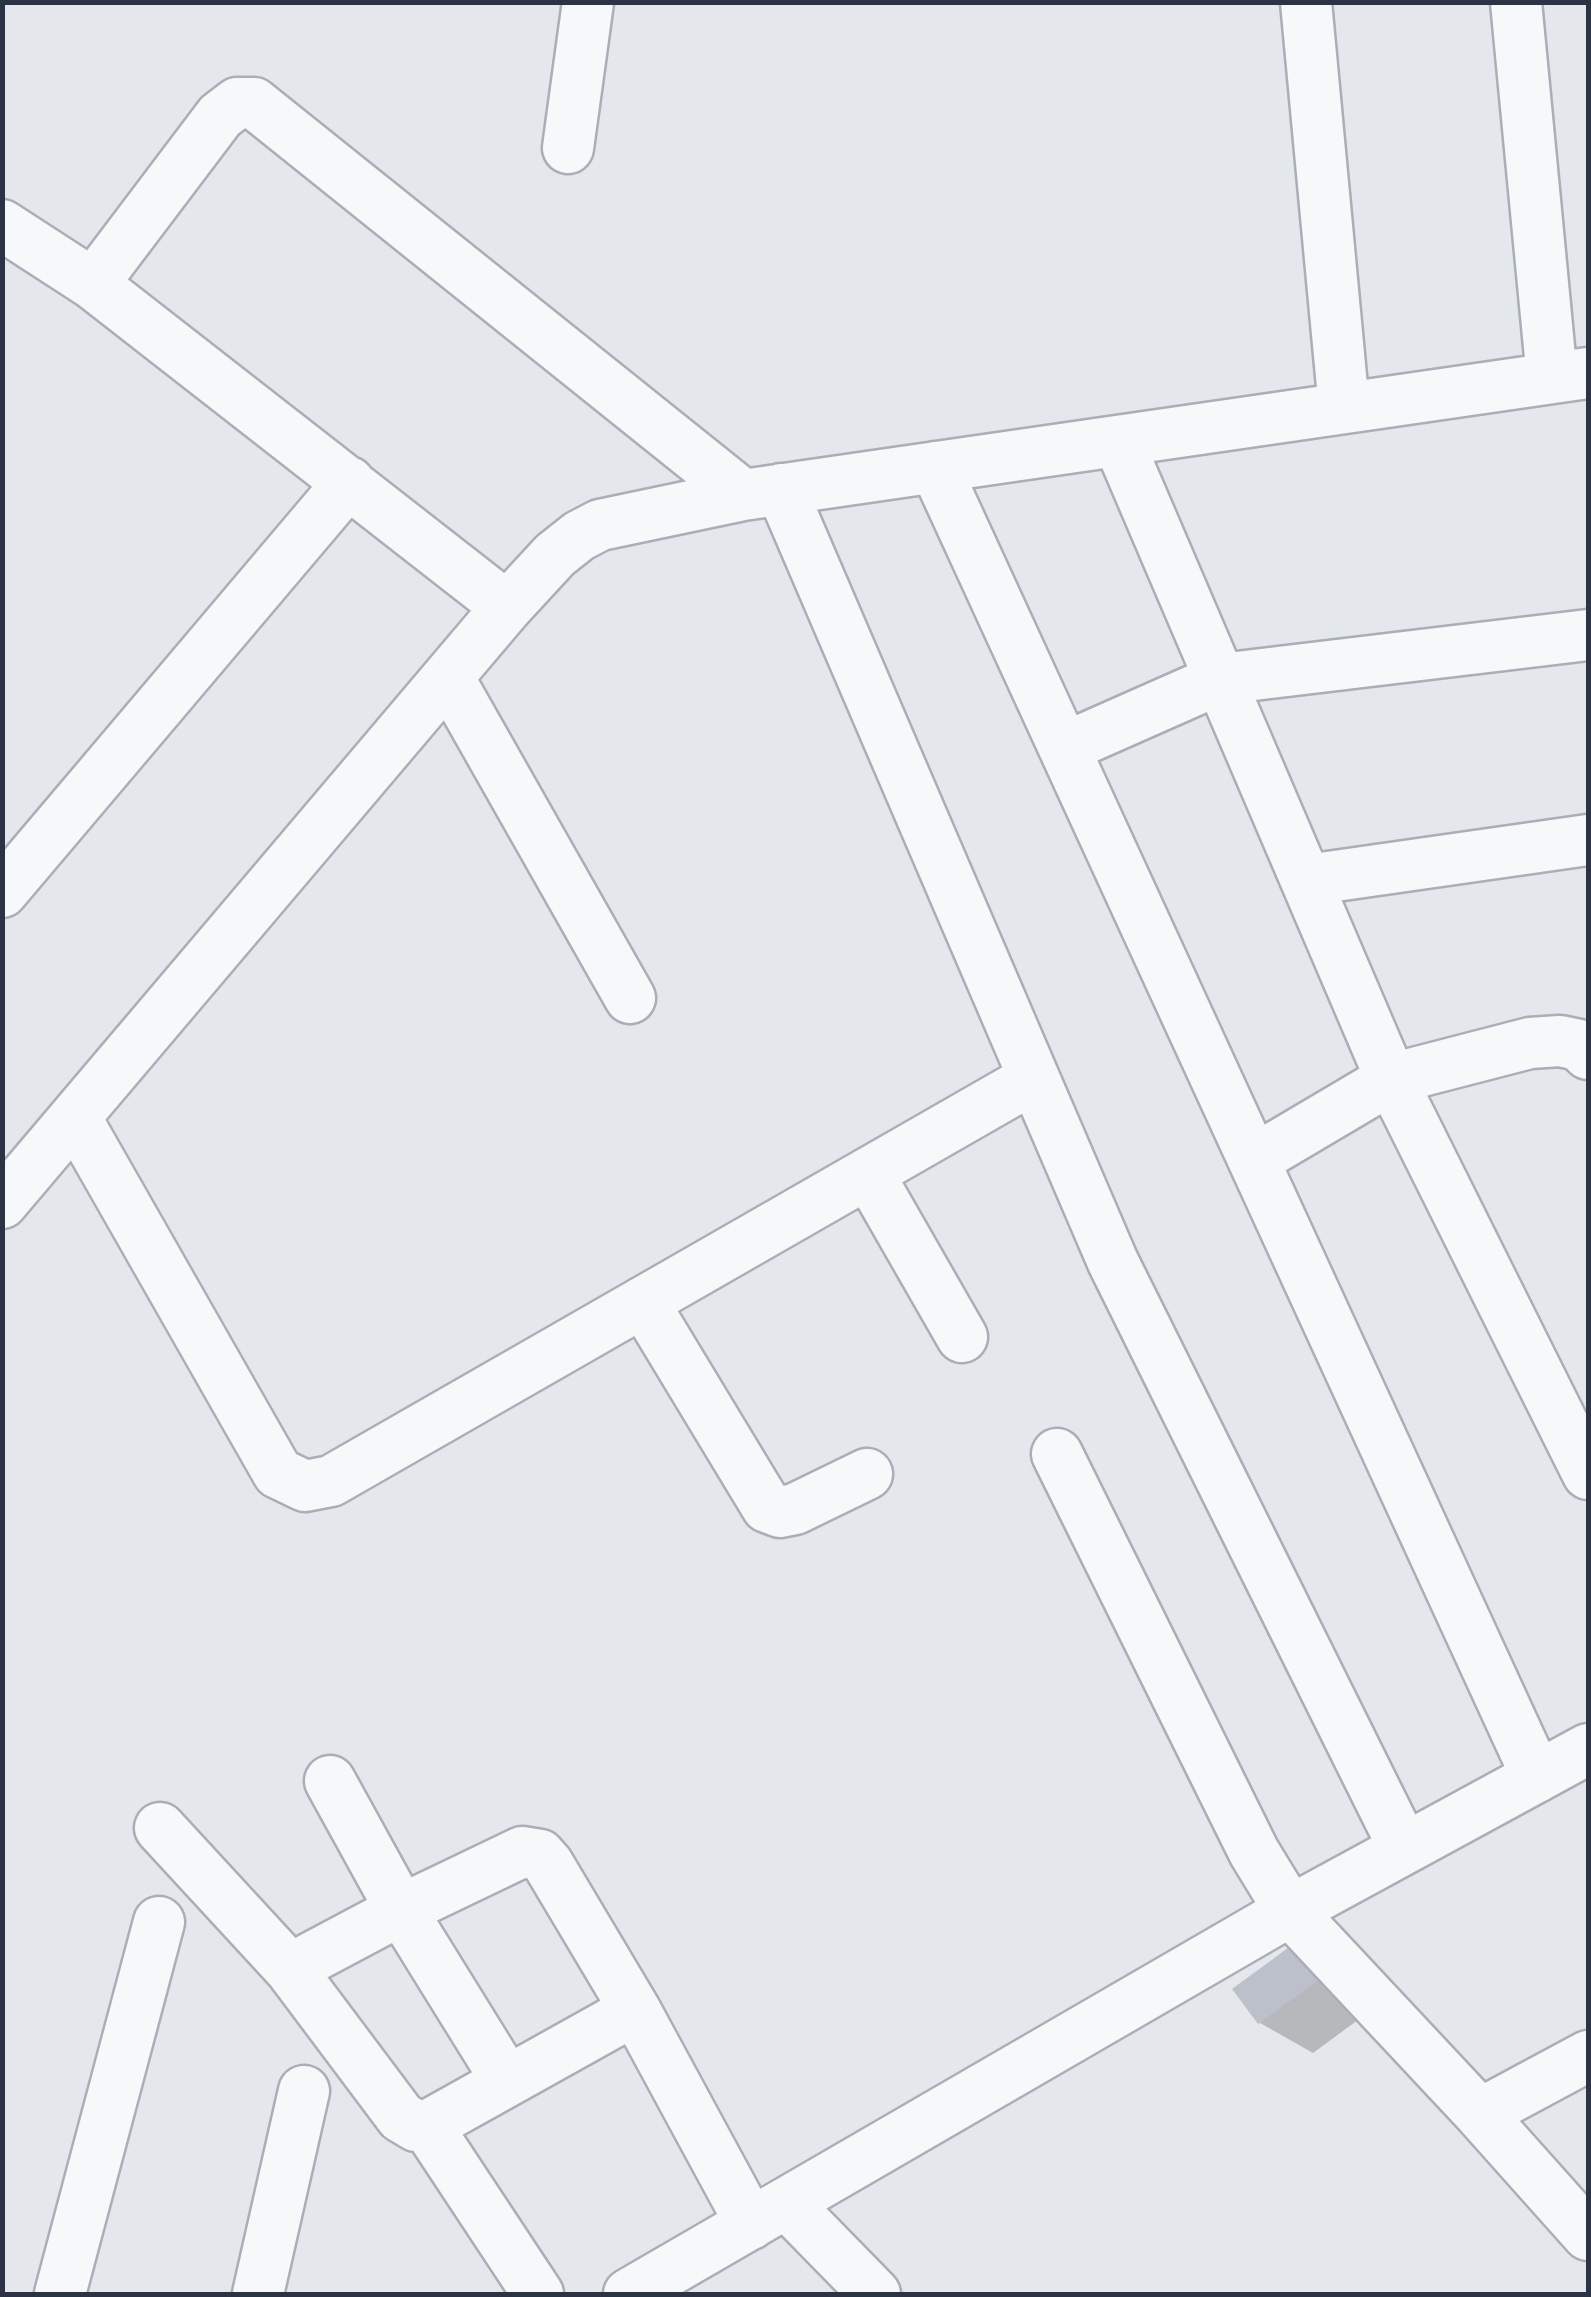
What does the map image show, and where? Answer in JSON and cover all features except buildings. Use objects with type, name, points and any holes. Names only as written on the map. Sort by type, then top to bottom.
[{"type":"street","points":[[568,148],[588,2]]},
{"type":"street","points":[[1306,2],[1344,408]]},
{"type":"street","points":[[2,1203],[507,607],[579,536],[600,525],[762,492],[1570,376],[1516,2]]},
{"type":"street","points":[[93,284],[220,116],[237,103],[254,103],[762,492],[1034,1078],[1113,1262],[1404,1848]]},
{"type":"street","points":[[2,225],[93,284],[507,607]]},
{"type":"street","points":[[1118,440],[1391,1078],[1588,1474]]},
{"type":"street","points":[[936,467],[1537,1776]]},
{"type":"street","points":[[2,892],[349,482]]},
{"type":"street","points":[[1064,748],[1220,679],[1588,635]]},
{"type":"street","points":[[448,677],[630,998]]},
{"type":"street","points":[[1307,880],[1588,840]]},
{"type":"street","points":[[1254,1160],[1391,1078],[1530,1043],[1560,1041],[1579,1045],[1588,1054]]},
{"type":"street","points":[[75,1118],[278,1473],[305,1486],[331,1481],[1034,1078]]},
{"type":"street","points":[[868,1173],[962,1337]]},
{"type":"street","points":[[644,1302],[767,1507],[780,1512],[794,1510],[867,1474]]},
{"type":"street","points":[[1058,1454],[1254,1852],[1290,1911],[1588,2235]]},
{"type":"street","points":[[629,2294],[1290,1911],[1588,1749]]},
{"type":"street","points":[[330,1781],[402,1910],[508,2081]]},
{"type":"street","points":[[160,1828],[290,1969],[400,2117],[416,2126],[426,2126],[635,2010]]},
{"type":"street","points":[[290,1969],[522,1852],[540,1856],[768,2213],[876,2294]]},
{"type":"street","points":[[60,2294],[159,1922]]},
{"type":"street","points":[[1480,2114],[1588,2056]]},
{"type":"street","points":[[258,2294],[304,2091]]},
{"type":"street","points":[[426,2126],[538,2294]]}]
